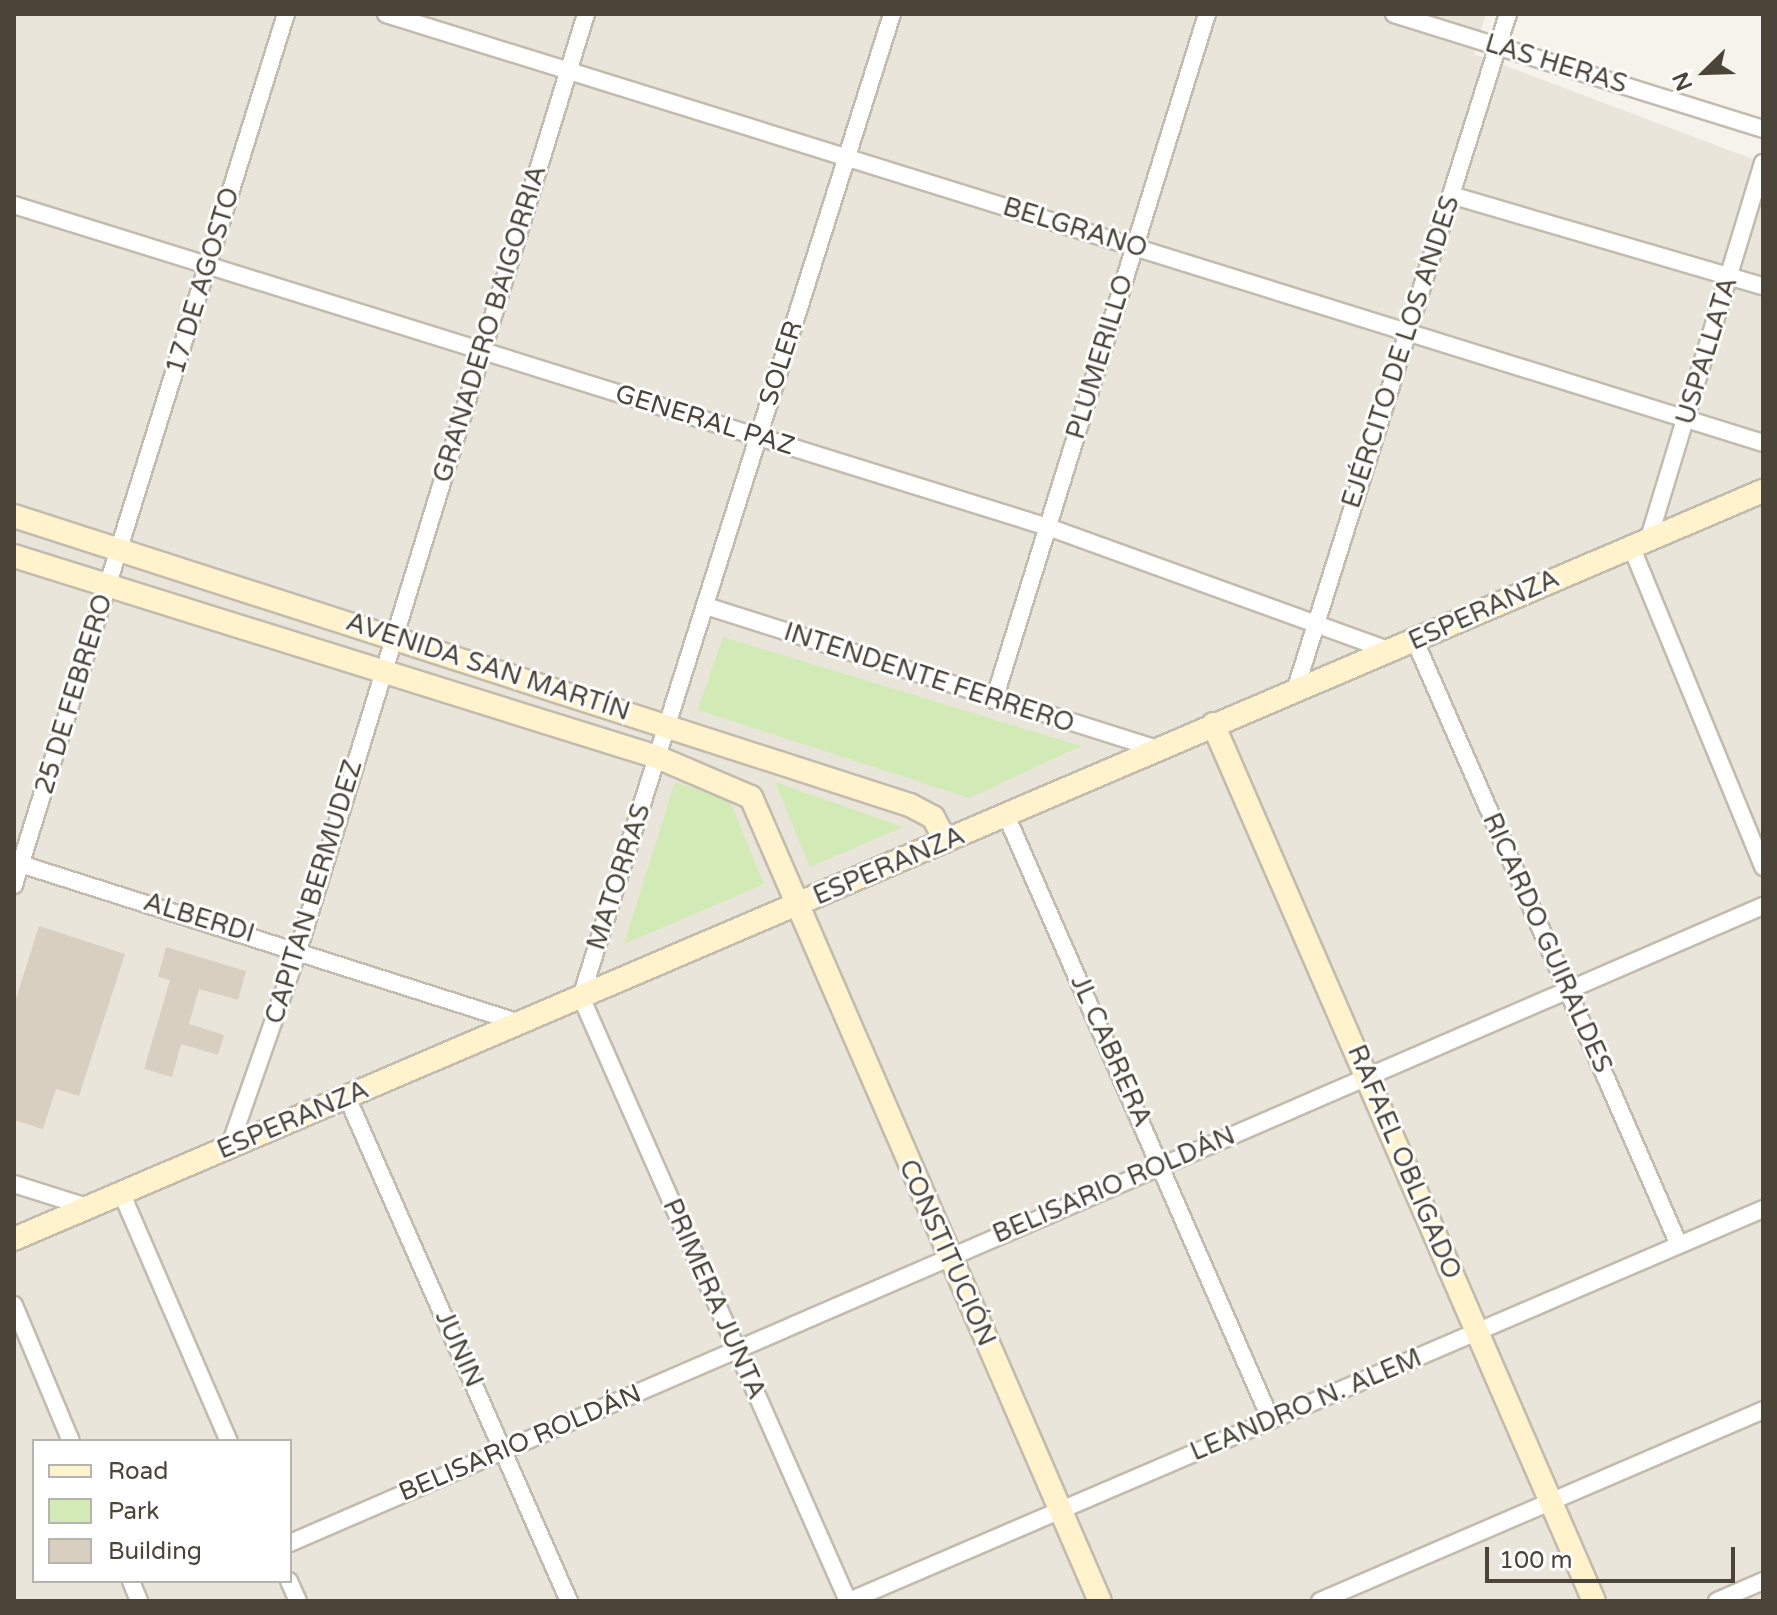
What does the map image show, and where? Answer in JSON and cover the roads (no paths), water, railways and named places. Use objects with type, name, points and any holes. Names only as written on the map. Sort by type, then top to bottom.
[{"type":"main road","name":"ESPERANZA","points":[[14,1239],[946,841],[1153,748],[1415,641],[1763,491]]},
{"type":"main road","name":"AVENIDA SAN MARTÍN","points":[[14,516],[395,634],[667,727],[910,805],[933,817],[946,841]]},
{"type":"main road","name":"AVENIDA SAN MARTÍN","points":[[14,556],[657,757],[751,797],[797,905]]},
{"type":"main road","name":"RAFAEL OBLIGADO","points":[[1213,724],[1594,1601]]},
{"type":"main road","name":"CONSTITUCIÓN","points":[[797,905],[948,1258],[1100,1601]]},
{"type":"street","name":"17 DE AGOSTO","points":[[121,549],[286,14]]},
{"type":"street","name":"BELGRANO","points":[[386,14],[1763,443]]},
{"type":"street","name":"GRANADERO BAIGORRIA","points":[[395,634],[586,14]]},
{"type":"street","name":"SOLER","points":[[657,757],[892,14]]},
{"type":"street","name":"PLUMERILLO","points":[[994,700],[1207,14]]},
{"type":"street","name":"LAS HERAS","points":[[1394,14],[1763,129]]},
{"type":"street","name":"EJÉRCITO DE LOS ANDES","points":[[1295,691],[1508,14]]},
{"type":"street","name":"USPALLATA","points":[[1640,542],[1686,418],[1763,163]]},
{"type":"street","points":[[1451,195],[1763,286]]},
{"type":"street","name":"GENERAL PAZ","points":[[14,205],[1048,527],[1315,621],[1390,651]]},
{"type":"street","points":[[1640,542],[1763,867]]},
{"type":"street","name":"25 DE FEBRERO","points":[[14,885],[18,863],[121,549]]},
{"type":"street","name":"INTENDENTE FERRERO","points":[[706,606],[1153,748]]},
{"type":"street","name":"CAPITAN BERMUDEZ","points":[[229,1148],[299,948],[395,634]]},
{"type":"street","name":"RICARDO GUIRALDES","points":[[1415,641],[1679,1245]]},
{"type":"street","name":"MATORRAS","points":[[581,997],[657,757]]},
{"type":"street","name":"JL CABRERA","points":[[1006,815],[1271,1420]]},
{"type":"street","name":"ALBERDI","points":[[18,863],[299,948],[520,1023]]},
{"type":"street","name":"BELISARIO ROLDÁN","points":[[292,1542],[1763,906]]},
{"type":"street","name":"PRIMERA JUNTA","points":[[581,997],[848,1601]]},
{"type":"street","name":"JUNIN","points":[[347,1097],[569,1601]]},
{"type":"street","points":[[14,1184],[87,1207]]},
{"type":"street","points":[[121,1192],[228,1439]]},
{"type":"street","name":"LEANDRO N. ALEM","points":[[848,1601],[1763,1209]]},
{"type":"street","points":[[14,1305],[70,1439]]},
{"type":"street","points":[[1320,1601],[1763,1410]]},
{"type":"street","points":[[1717,1601],[1763,1581]]}]
